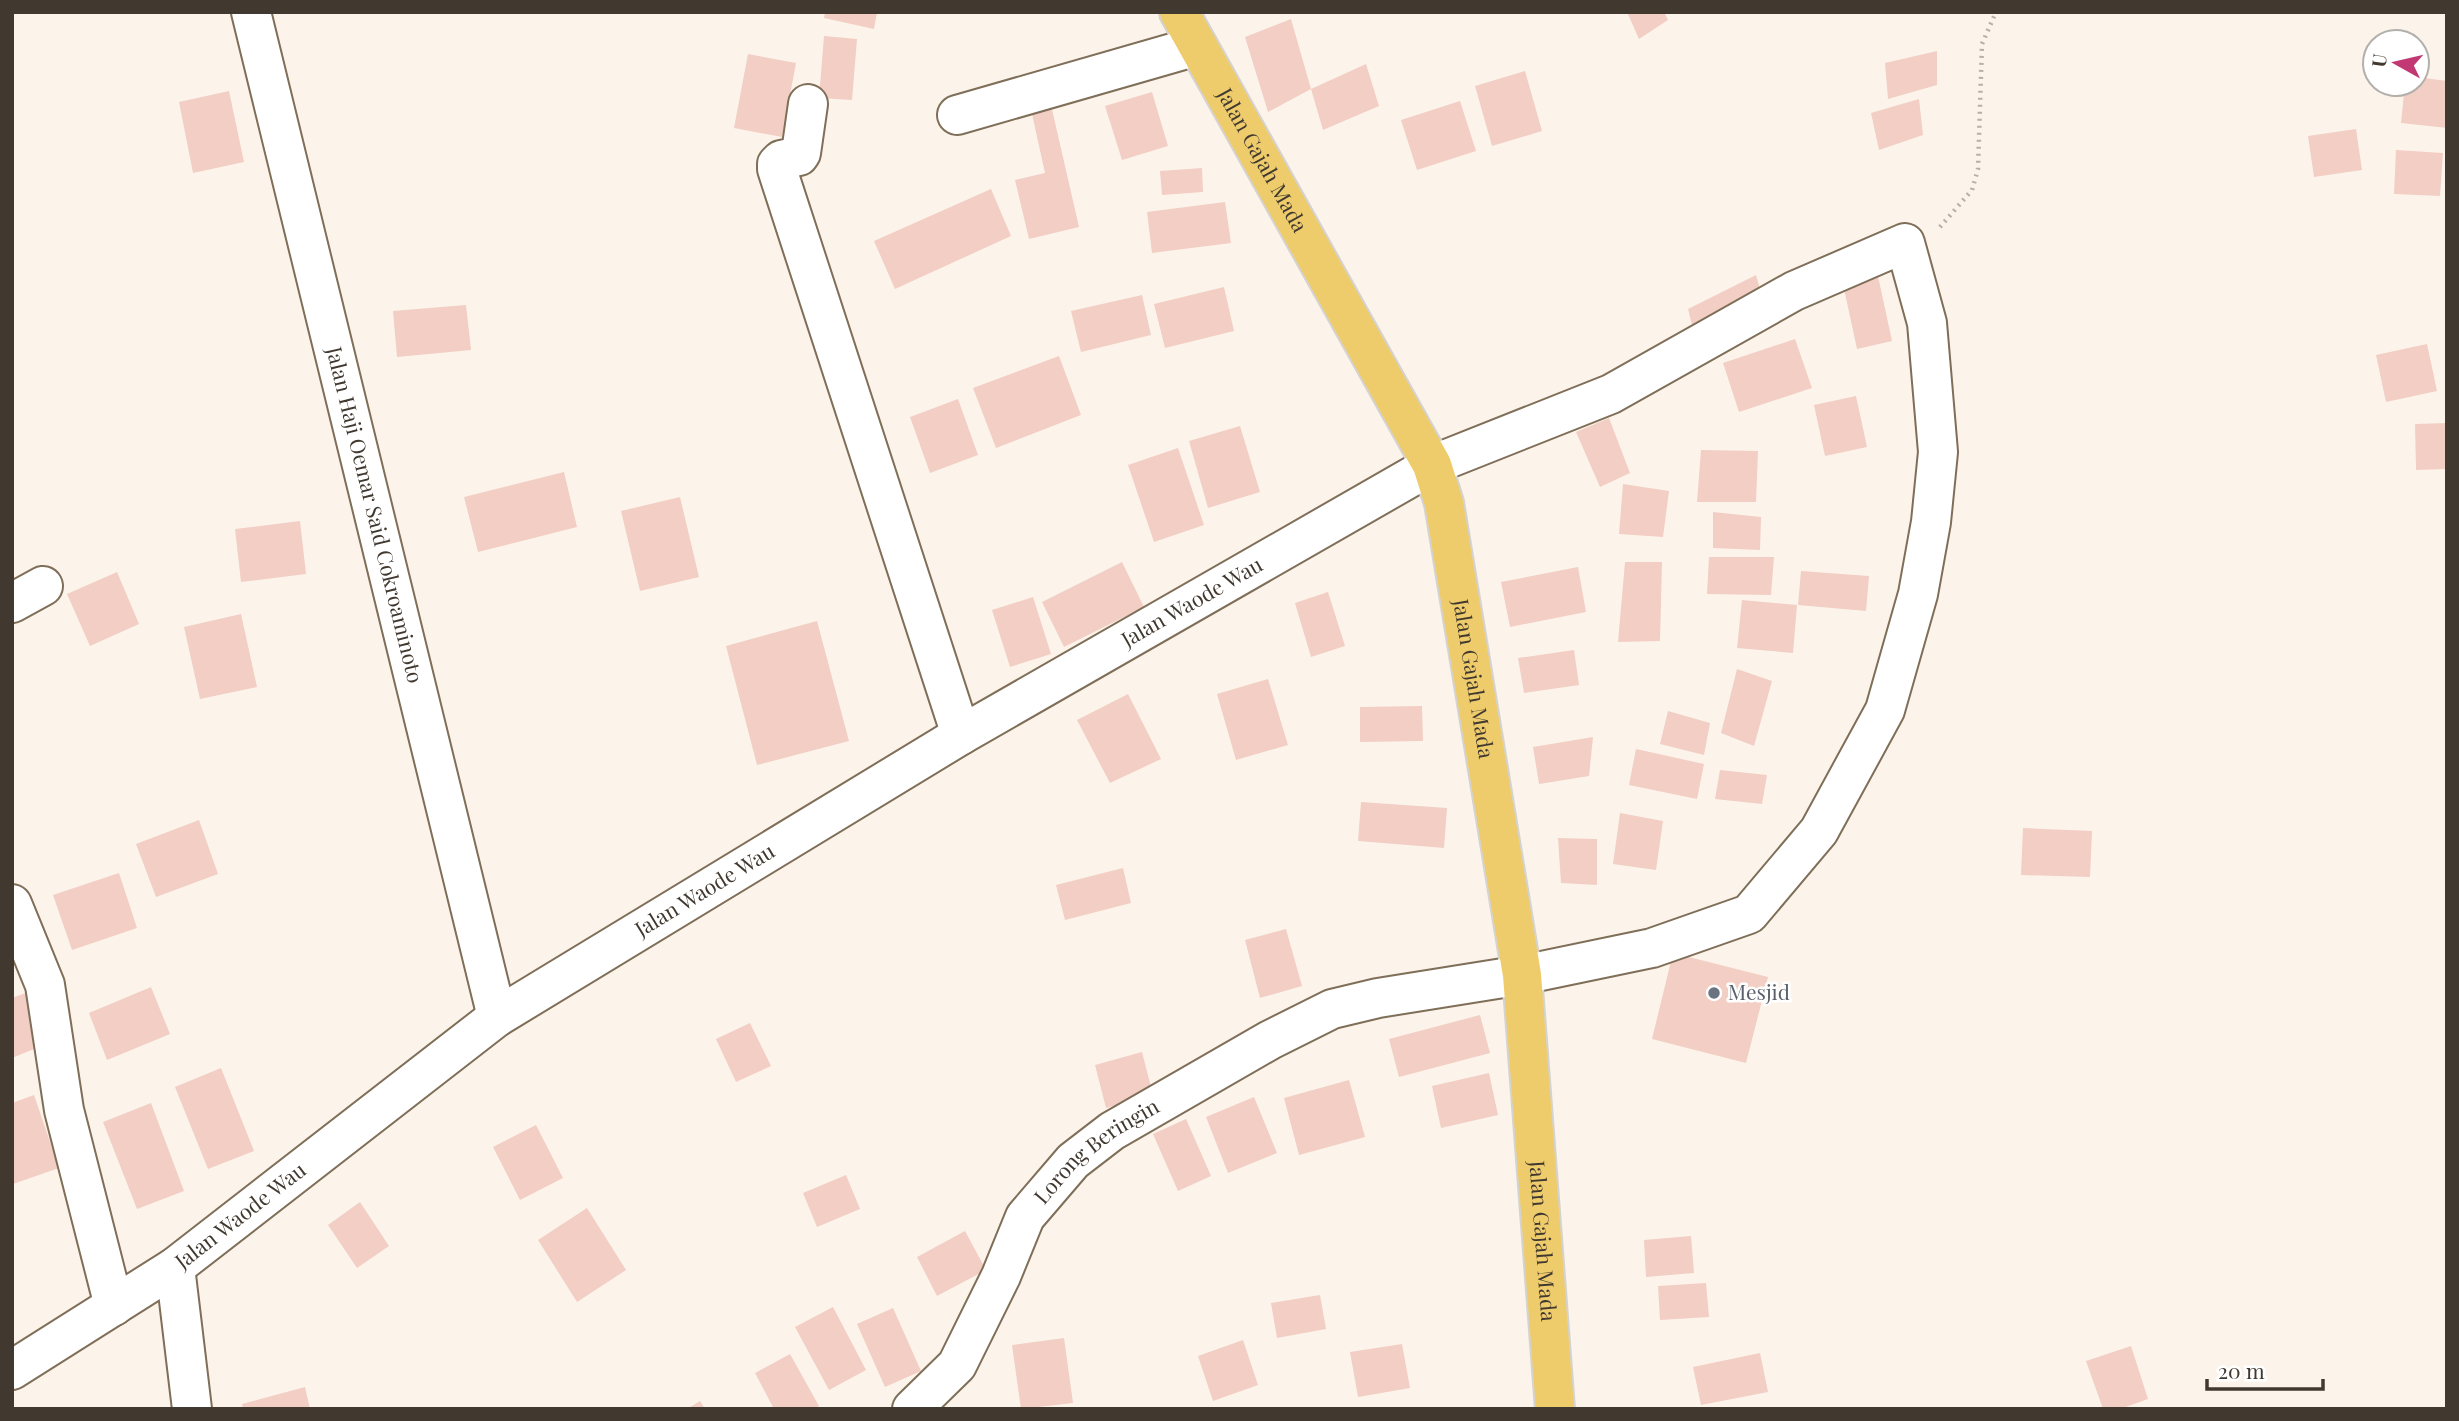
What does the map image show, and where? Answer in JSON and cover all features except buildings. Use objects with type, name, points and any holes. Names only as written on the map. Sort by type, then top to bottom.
[{"type":"highway","name":"Jalan Gajah Mada","points":[[1179,12],[1432,464],[1444,503],[1522,975],[1555,1409]]},
{"type":"street","name":"Jalan Haji Oemar Said Cokroaminoto","points":[[251,12],[496,1017]]},
{"type":"street","points":[[957,115],[1198,46]]},
{"type":"street","points":[[808,104],[801,153],[799,156],[781,160],[777,169],[961,735]]},
{"type":"street","name":"Jalan Waode Wau","points":[[12,1370],[175,1267],[496,1017],[961,735],[1432,464],[1611,394],[1794,291],[1905,243]]},
{"type":"street","name":"Lorong Beringin","points":[[912,1409],[957,1365],[1001,1276],[1025,1217],[1073,1161],[1112,1131],[1270,1040],[1332,1009],[1378,998],[1522,975],[1652,948],[1749,914],[1819,831],[1885,710],[1918,594],[1931,522],[1938,452],[1927,323],[1905,243]]},
{"type":"street","points":[[12,904],[45,985],[64,1110],[114,1306]]},
{"type":"street","points":[[175,1267],[192,1409]]},
{"type":"path","points":[[1905,243],[1935,232],[1972,190],[1978,169],[1982,44],[1996,12]]},
{"type":"place","name":"Mesjid","points":[[1714,993]]}]
